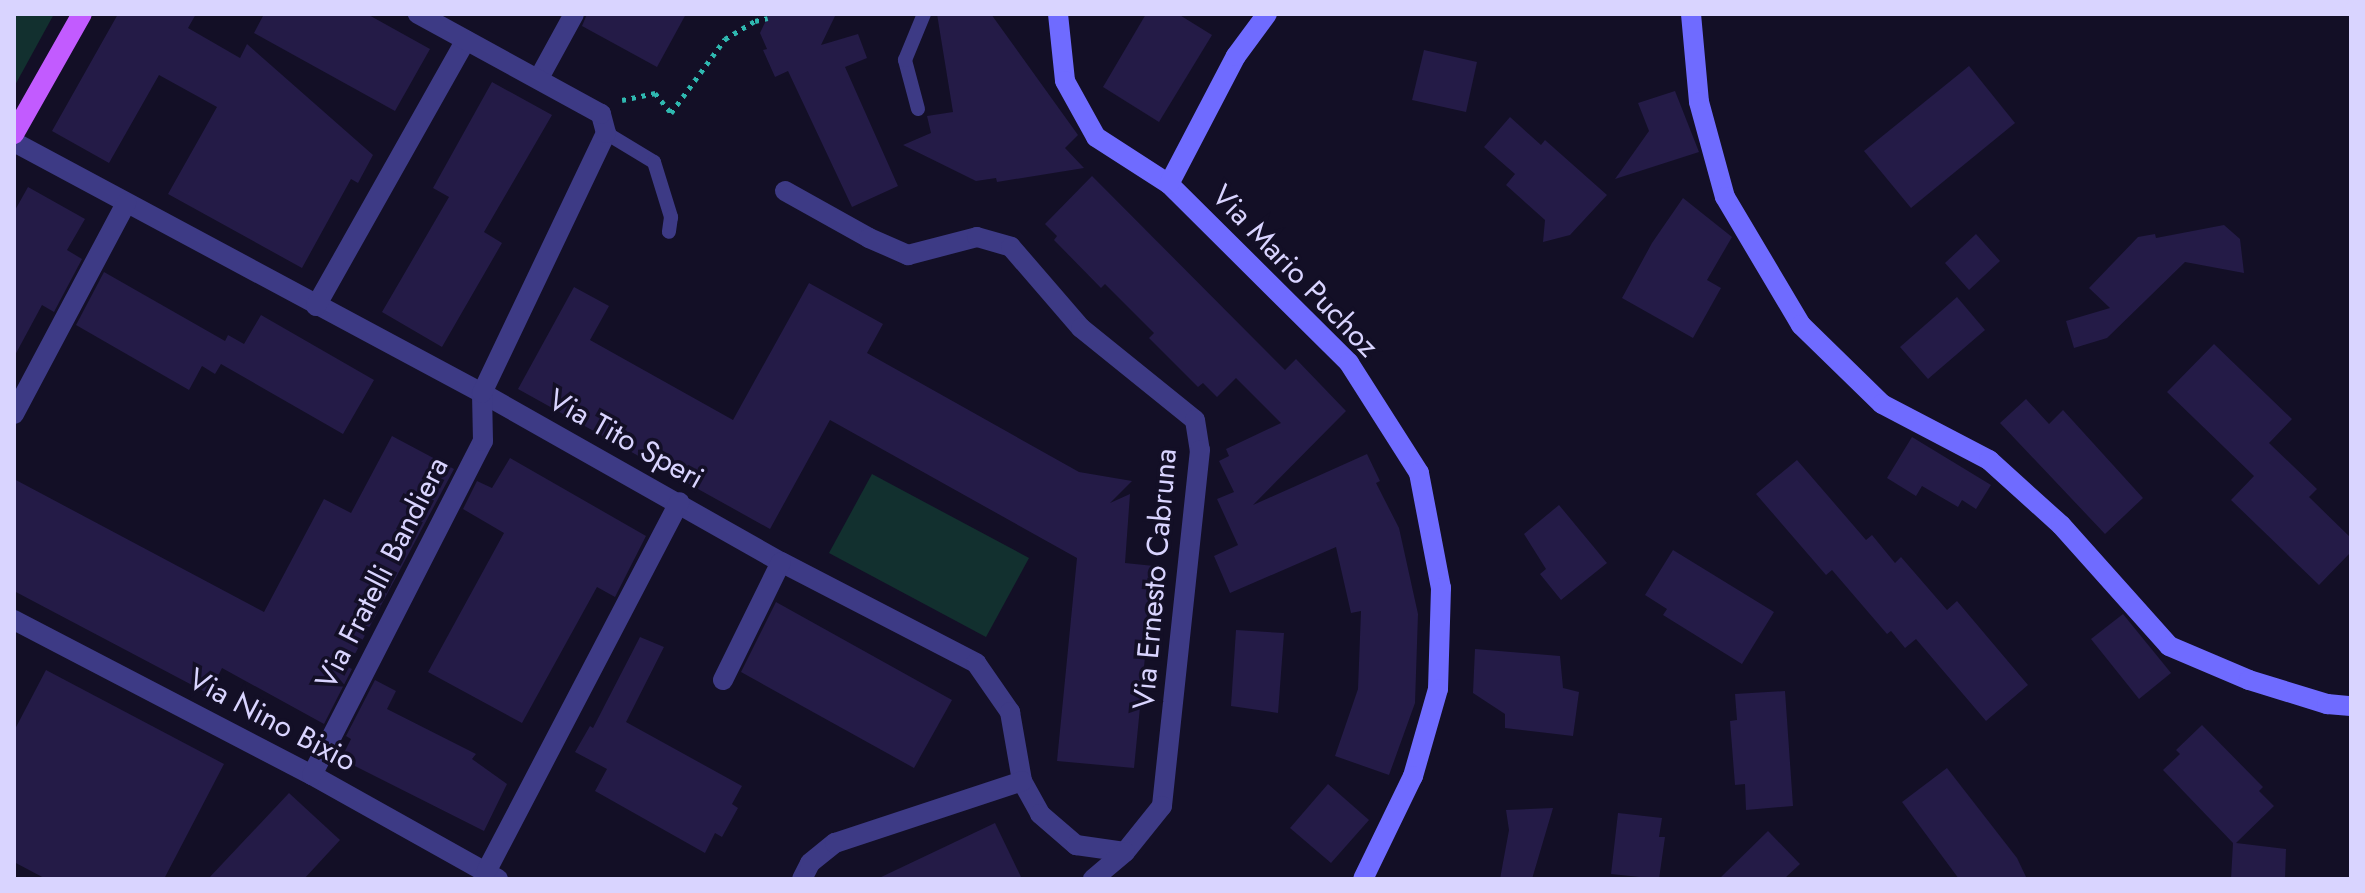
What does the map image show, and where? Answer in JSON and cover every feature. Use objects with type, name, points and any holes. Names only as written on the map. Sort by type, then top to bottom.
[{"type":"main road","points":[[14,134],[82,14]]},
{"type":"street","points":[[418,14],[539,78],[604,124],[482,393]]},
{"type":"street","points":[[539,78],[574,14]]},
{"type":"street","name":"Via Mario Puchoz","points":[[1058,14],[1065,81],[1096,137],[1169,184],[1349,363],[1419,473],[1441,588],[1438,689],[1413,776],[1363,879]]},
{"type":"street","points":[[1169,184],[1236,56],[1267,14]]},
{"type":"street","points":[[1691,14],[1699,102],[1725,197],[1801,325],[1882,404],[1989,460],[2061,525],[2169,646],[2249,680],[2327,704],[2351,706]]},
{"type":"street","points":[[316,306],[466,40]]},
{"type":"street","name":"Via Tito Speri","points":[[14,142],[482,393],[781,562],[976,663],[1010,712],[1022,781],[1040,814],[1076,845],[1125,852]]},
{"type":"street","name":"Via Ernesto Cabruna","points":[[785,191],[869,238],[908,255],[977,237],[1011,247],[1081,328],[1195,420],[1200,450],[1162,806],[1125,852],[1093,879]]},
{"type":"street","points":[[14,414],[126,203]]},
{"type":"street","name":"Via Fratelli Bandiera","points":[[312,775],[483,441],[482,393]]},
{"type":"street","points":[[493,874],[679,502]]},
{"type":"street","points":[[723,680],[781,562]]},
{"type":"street","name":"Via Nino Bixio","points":[[14,620],[312,775],[493,874]]},
{"type":"street","points":[[802,879],[810,863],[835,843],[1022,781]]},
{"type":"lane","points":[[918,109],[905,60],[924,14]]},
{"type":"lane","points":[[604,124],[654,162],[671,217],[669,232]]},
{"type":"path","points":[[604,124],[623,98],[655,93],[671,113],[725,39],[755,21],[768,18]]},
{"type":"green space","points":[[14,14],[54,14],[14,87]]},
{"type":"green space","points":[[872,474],[1029,558],[986,637],[829,553]]},
{"type":"building","points":[[118,14],[196,14],[188,28],[240,58],[247,44],[373,155],[358,183],[351,179],[302,268],[168,194],[217,107],[159,75],[109,163],[52,131]]},
{"type":"building","points":[[264,14],[367,14],[430,49],[395,111],[254,33]]},
{"type":"building","points":[[587,14],[686,14],[657,67],[582,26]]},
{"type":"building","points":[[769,14],[836,14],[821,45],[858,34],[867,58],[845,67],[898,186],[852,207],[788,71],[775,77],[763,50],[767,49],[760,33]]},
{"type":"building","points":[[937,14],[991,14],[1078,135],[1065,148],[1084,168],[997,182],[996,178],[976,181],[903,145],[931,133],[927,116],[953,112]]},
{"type":"building","points":[[1146,14],[1178,14],[1212,35],[1159,122],[1103,87]]},
{"type":"building","points":[[1424,50],[1477,62],[1466,112],[1412,100]]},
{"type":"building","points":[[1969,66],[2015,123],[1911,208],[1864,151]]},
{"type":"building","points":[[492,82],[552,115],[484,232],[502,243],[442,347],[382,312],[449,197],[433,188]]},
{"type":"building","points":[[1675,91],[1699,152],[1615,179],[1649,131],[1638,103]]},
{"type":"building","points":[[1510,117],[1541,145],[1545,140],[1607,195],[1570,235],[1543,242],[1545,220],[1506,185],[1515,174],[1484,147]]},
{"type":"building","points":[[1092,176],[1285,370],[1296,359],[1346,411],[1253,505],[1367,454],[1380,481],[1376,483],[1399,528],[1418,614],[1415,703],[1389,775],[1335,756],[1358,689],[1361,611],[1351,613],[1336,547],[1230,593],[1214,556],[1238,545],[1217,499],[1234,492],[1219,461],[1229,456],[1226,449],[1281,423],[1236,378],[1217,397],[1203,383],[1198,387],[1149,338],[1154,333],[1105,284],[1101,288],[1054,240],[1057,236],[1045,224]]},
{"type":"building","points":[[28,187],[85,219],[67,250],[82,259],[54,312],[42,305],[14,357],[14,212]]},
{"type":"building","points":[[1683,198],[1732,237],[1707,280],[1721,288],[1693,338],[1622,298],[1652,243]]},
{"type":"building","points":[[2224,225],[2240,239],[2244,273],[2185,262],[2107,338],[2074,348],[2066,321],[2110,308],[2089,288],[2138,237],[2155,234],[2156,238]]},
{"type":"building","points":[[1976,234],[2000,261],[1969,290],[1945,263]]},
{"type":"building","points":[[104,272],[225,341],[228,335],[244,344],[261,315],[374,380],[343,434],[221,364],[215,374],[202,366],[189,390],[76,325]]},
{"type":"building","points":[[809,283],[883,324],[867,353],[1079,472],[1132,481],[1110,503],[1130,494],[1125,563],[1154,566],[1134,768],[1057,761],[1077,558],[830,420],[770,529],[518,389],[574,287],[609,306],[590,340],[733,420]]},
{"type":"building","points":[[1957,297],[1985,330],[1928,379],[1900,347]]},
{"type":"building","points":[[2214,344],[2292,419],[2269,443],[2317,489],[2309,497],[2351,538],[2351,552],[2319,585],[2231,500],[2254,476],[2167,392]]},
{"type":"building","points":[[2026,399],[2049,424],[2063,410],[2143,498],[2105,534],[2000,423]]},
{"type":"building","points":[[392,436],[454,469],[348,667],[352,669],[324,724],[222,668],[209,694],[14,591],[14,479],[264,612],[324,499],[351,513]]},
{"type":"building","points":[[1912,437],[1991,485],[1976,509],[1962,500],[1958,507],[1922,486],[1916,496],[1887,478]]},
{"type":"building","points":[[510,458],[646,536],[615,597],[597,587],[522,723],[428,672],[504,533],[463,509],[477,481],[492,488]]},
{"type":"building","points":[[1797,460],[1866,540],[1872,535],[1895,563],[1901,557],[1947,610],[1957,601],[2028,685],[1986,721],[1916,639],[1905,648],[1891,631],[1887,634],[1832,570],[1826,575],[1756,494]]},
{"type":"building","points":[[1559,505],[1607,563],[1561,600],[1540,574],[1546,569],[1524,534]]},
{"type":"building","points":[[1673,550],[1774,612],[1742,664],[1663,615],[1667,609],[1645,595]]},
{"type":"building","points":[[776,602],[952,700],[914,768],[741,672]]},
{"type":"building","points":[[2123,614],[2171,673],[2139,699],[2091,639]]},
{"type":"building","points":[[1236,630],[1284,633],[1278,713],[1231,706]]},
{"type":"building","points":[[640,637],[664,647],[626,722],[742,786],[732,804],[738,808],[722,837],[715,833],[705,853],[595,791],[607,769],[575,752],[590,726],[593,728]]},
{"type":"building","points":[[1475,649],[1560,656],[1563,688],[1579,692],[1573,736],[1505,728],[1505,714],[1473,693]]},
{"type":"building","points":[[46,670],[224,764],[164,879],[46,879],[14,862],[14,731]]},
{"type":"building","points":[[375,680],[396,691],[387,709],[476,754],[472,759],[507,784],[484,831],[341,759],[351,739],[346,736]]},
{"type":"building","points":[[1785,691],[1793,806],[1746,810],[1745,784],[1735,785],[1730,721],[1737,720],[1735,694]]},
{"type":"building","points":[[2202,725],[2263,787],[2259,791],[2274,806],[2236,843],[2286,849],[2285,879],[2231,879],[2233,843],[2163,770],[2180,754],[2176,750]]},
{"type":"building","points":[[1947,768],[2017,858],[2027,879],[1959,879],[1902,802]]},
{"type":"building","points":[[1328,784],[1369,820],[1331,863],[1290,828]]},
{"type":"building","points":[[289,793],[340,840],[304,879],[208,879]]},
{"type":"building","points":[[1553,808],[1532,879],[1500,879],[1509,830],[1506,810]]},
{"type":"building","points":[[1618,813],[1662,818],[1659,837],[1665,837],[1659,879],[1611,874]]},
{"type":"building","points":[[995,823],[1022,879],[877,879]]},
{"type":"building","points":[[1768,831],[1800,864],[1784,879],[1719,879]]}]
